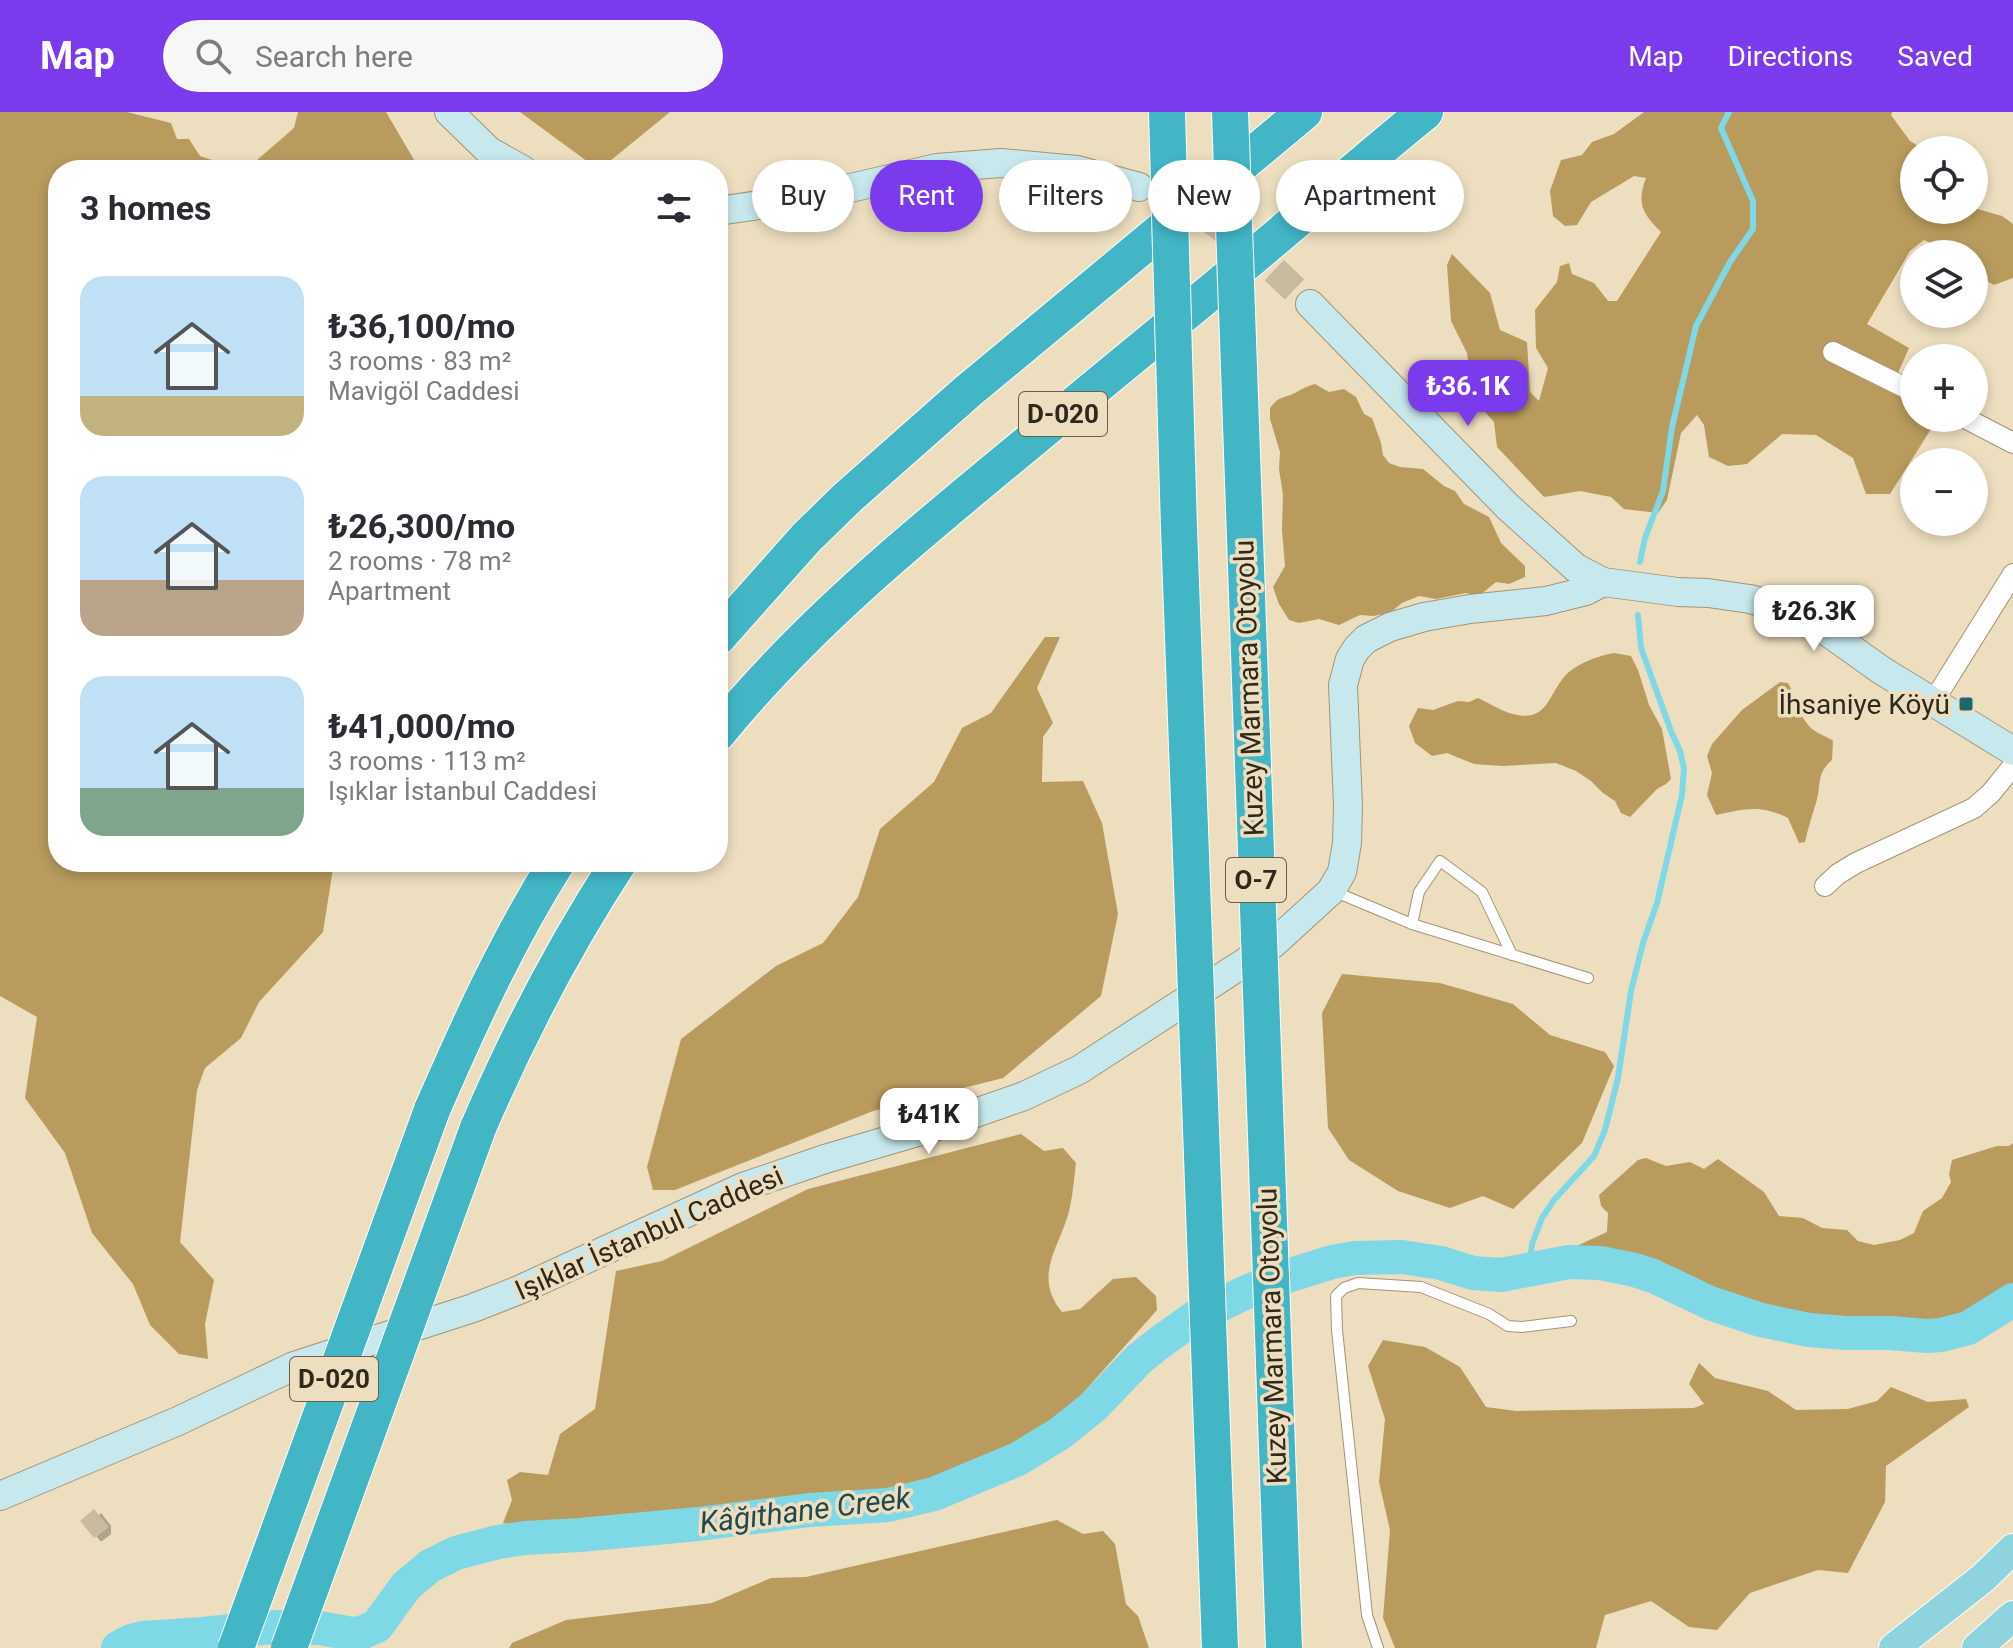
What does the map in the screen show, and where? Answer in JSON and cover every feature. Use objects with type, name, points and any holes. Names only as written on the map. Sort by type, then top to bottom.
[{"type":"highway","name":"O-7","points":[[1167,112],[1180,559],[1220,1648]]},
{"type":"highway","name":"Kuzey Marmara Otoyolu","points":[[1230,112],[1284,1648]]},
{"type":"highway","name":"D-020","points":[[728,626],[806,538],[871,477],[967,392],[1304,112]]},
{"type":"highway","name":"D-020","points":[[728,721],[784,659],[876,571],[1425,112]]},
{"type":"highway","name":"D-020","points":[[236,1648],[432,1110],[502,958],[551,872]]},
{"type":"highway","name":"D-020","points":[[289,1648],[478,1128],[542,991],[612,872]]},
{"type":"main road","points":[[1894,1648],[1983,1578],[2013,1549]]},
{"type":"main road","points":[[1977,1648],[2013,1616]]},
{"type":"street","points":[[449,112],[489,151],[505,160]]},
{"type":"street","points":[[728,210],[807,198],[937,168],[1001,163],[1077,170],[1139,187]]},
{"type":"street","points":[[1310,304],[1508,507],[1576,568],[1603,582],[1750,599],[1785,609],[1818,625],[1881,670],[2013,751]]},
{"type":"street","points":[[1833,352],[1900,385]]},
{"type":"street","points":[[1988,430],[2013,443]]},
{"type":"street","points":[[1933,702],[2013,574]]},
{"type":"street","name":"Işıklar İstanbul Caddesi","points":[[0,1496],[178,1421],[294,1366],[519,1290],[743,1187],[944,1124],[1024,1096],[1079,1070],[1273,944],[1331,891],[1342,872],[1347,843],[1343,685],[1350,659],[1366,639],[1390,627],[1424,617],[1546,601],[1586,591],[1603,582]]},
{"type":"street","points":[[1825,886],[1856,863],[1974,808],[2013,766]]},
{"type":"lane","points":[[1412,924],[1419,892],[1440,861],[1482,892],[1512,955]]},
{"type":"lane","points":[[1331,891],[1412,924],[1588,978]]},
{"type":"lane","points":[[1378,1648],[1367,1615],[1338,1345],[1336,1296],[1344,1288],[1358,1283],[1421,1287],[1489,1314],[1508,1326],[1571,1321]]},
{"type":"shaded area","points":[[0,112],[127,112],[171,123],[177,139],[189,139],[200,156],[212,160],[48,160],[48,872],[332,872],[323,932],[259,1002],[241,1038],[205,1068],[197,1090],[180,1242],[214,1280],[205,1324],[208,1359],[179,1354],[150,1325],[133,1284],[92,1233],[65,1153],[25,1098],[37,1017],[0,996]]},
{"type":"shaded area","points":[[298,112],[386,112],[414,160],[257,160],[294,128]]},
{"type":"shaded area","points":[[520,112],[670,112],[611,160],[585,160]]},
{"type":"shaded area","points":[[1644,112],[1892,112],[1906,136],[1900,136],[1900,224],[1988,224],[1988,212],[2002,216],[2013,224],[2013,278],[1994,285],[1988,282],[1988,240],[1900,240],[1900,268],[1867,324],[1902,344],[1898,373],[1900,432],[1929,432],[1919,448],[1900,448],[1900,478],[1890,494],[1866,494],[1853,458],[1816,435],[1782,434],[1747,464],[1728,466],[1709,457],[1704,425],[1697,415],[1681,433],[1667,500],[1658,513],[1624,509],[1611,497],[1580,491],[1544,497],[1497,447],[1494,422],[1473,398],[1467,353],[1451,321],[1447,265],[1452,254],[1490,293],[1500,330],[1527,342],[1530,392],[1539,401],[1548,368],[1536,348],[1535,310],[1557,282],[1560,266],[1569,263],[1572,274],[1594,283],[1608,301],[1617,301],[1661,232],[1643,208],[1646,178],[1634,176],[1591,202],[1577,225],[1565,226],[1553,216],[1550,191],[1561,160],[1582,155],[1592,142],[1614,134]]},
{"type":"shaded area","points":[[1315,384],[1329,392],[1344,389],[1356,397],[1364,414],[1372,418],[1383,455],[1389,463],[1423,469],[1455,491],[1464,504],[1489,517],[1501,543],[1525,566],[1525,577],[1509,584],[1496,582],[1479,596],[1466,593],[1436,599],[1419,596],[1391,612],[1360,615],[1339,625],[1319,619],[1299,623],[1289,620],[1273,587],[1285,566],[1280,452],[1270,419],[1270,408],[1278,400]]},
{"type":"shaded area","points":[[1045,637],[1060,637],[1037,688],[1053,723],[1043,737],[1042,782],[1083,781],[1102,823],[1118,914],[1101,996],[1003,1078],[873,1111],[675,1190],[653,1190],[647,1167],[681,1039],[776,966],[823,943],[858,897],[880,829],[934,782],[962,728],[991,713]]},
{"type":"shaded area","points":[[1614,653],[1631,656],[1638,670],[1649,705],[1662,729],[1671,779],[1630,817],[1621,813],[1615,801],[1591,781],[1556,763],[1474,764],[1447,753],[1432,756],[1415,743],[1409,726],[1418,708],[1433,710],[1478,698],[1509,713],[1533,715],[1545,706],[1564,677],[1574,668]]},
{"type":"shaded area","points":[[1780,682],[1788,683],[1809,726],[1833,741],[1832,760],[1821,775],[1805,842],[1799,843],[1788,818],[1761,809],[1716,815],[1707,795],[1712,773],[1707,756],[1712,744],[1742,710]]},
{"type":"shaded area","points":[[1342,974],[1440,983],[1513,1004],[1550,1035],[1605,1052],[1614,1066],[1582,1143],[1513,1209],[1483,1196],[1450,1208],[1398,1191],[1349,1160],[1328,1128],[1322,1013]]},
{"type":"shaded area","points":[[1021,1134],[1044,1151],[1063,1148],[1076,1163],[1070,1207],[1049,1272],[1053,1298],[1062,1312],[1080,1309],[1113,1279],[1136,1277],[1156,1296],[1157,1310],[1058,1421],[974,1474],[851,1503],[623,1514],[539,1531],[503,1523],[512,1500],[507,1480],[520,1472],[548,1475],[560,1434],[595,1409],[616,1271],[662,1261],[808,1189]]},
{"type":"shaded area","points":[[2013,1143],[2013,1305],[1987,1323],[1933,1351],[1884,1348],[1860,1340],[1741,1321],[1695,1304],[1660,1285],[1607,1272],[1574,1268],[1564,1257],[1568,1250],[1607,1232],[1608,1213],[1601,1206],[1599,1195],[1638,1160],[1646,1158],[1666,1166],[1690,1162],[1704,1169],[1718,1159],[1764,1192],[1779,1216],[1803,1218],[1822,1228],[1847,1230],[1858,1241],[1874,1245],[1900,1240],[1914,1233],[1923,1211],[1942,1198],[1951,1182],[1952,1160]]},
{"type":"shaded area","points":[[1383,1340],[1425,1347],[1460,1367],[1486,1407],[1516,1411],[1694,1408],[1704,1404],[1689,1384],[1699,1363],[1715,1378],[1768,1391],[1796,1410],[1848,1409],[1877,1401],[1891,1387],[1928,1402],[1966,1399],[1969,1407],[1886,1466],[1885,1502],[1848,1573],[1818,1570],[1750,1593],[1717,1630],[1689,1627],[1651,1601],[1605,1615],[1596,1648],[1395,1648],[1383,1618],[1390,1530],[1379,1482],[1385,1419],[1368,1366]]},
{"type":"shaded area","points":[[1057,1520],[1083,1534],[1103,1531],[1115,1544],[1126,1604],[1138,1616],[1149,1648],[509,1648],[512,1643],[566,1620],[712,1603],[771,1578],[806,1577]]},
{"type":"building","points":[[94,1509],[108,1527],[94,1538],[80,1521]]},
{"type":"waterway","points":[[1640,562],[1645,538],[1663,491],[1672,427],[1696,326],[1730,262],[1753,229],[1753,201],[1721,128],[1729,112]]},
{"type":"waterway","points":[[1530,1262],[1532,1244],[1542,1218],[1594,1156],[1605,1130],[1618,1078],[1631,991],[1657,903],[1682,795],[1684,768],[1680,751],[1641,648],[1638,615]]},
{"type":"waterway","name":"Kâğıthane Creek","points":[[118,1648],[143,1638],[272,1627],[361,1633],[377,1626],[406,1586],[430,1566],[456,1553],[498,1542],[888,1505],[934,1494],[1018,1459],[1059,1434],[1093,1407],[1139,1359],[1194,1318],[1275,1280],[1332,1262],[1402,1257],[1441,1263],[1473,1273],[1501,1275],[1569,1262],[1600,1263],[1653,1276],[1710,1303],[1761,1320],[1809,1330],[1846,1333],[1941,1335],[1968,1328],[2013,1300]]},
{"type":"tunnel","points":[[1227,232],[1272,268],[1310,304]]},
{"type":"place","name":"İhsaniye Köyü","points":[[1966,704]]}]
